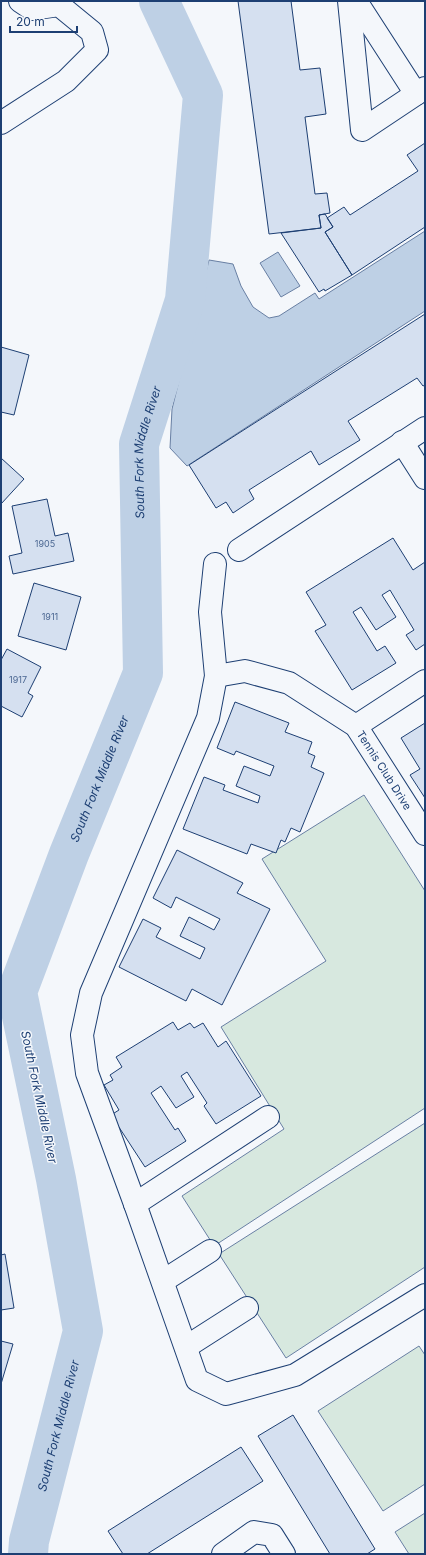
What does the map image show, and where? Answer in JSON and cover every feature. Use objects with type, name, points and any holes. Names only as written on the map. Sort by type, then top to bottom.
[{"type":"street","points":[[1,123],[66,81],[97,50],[92,32],[59,5],[32,9],[20,1]]},
{"type":"street","points":[[349,1],[362,130],[420,91],[356,1]]},
{"type":"street","points":[[239,550],[425,428]]},
{"type":"street","points":[[402,442],[425,478]]},
{"type":"street","points":[[215,564],[210,612],[216,676],[208,718],[91,993],[82,1035],[87,1073],[136,1204],[197,1380],[226,1394],[296,1376],[425,1295]]},
{"type":"street","points":[[216,676],[245,671],[289,683],[356,726],[425,681]]},
{"type":"street","name":"Tennis Club Drive","points":[[356,726],[425,834]]},
{"type":"street","points":[[136,1204],[268,1117]]},
{"type":"street","points":[[163,1281],[210,1251]]},
{"type":"street","points":[[186,1348],[248,1308]]},
{"type":"street","points":[[223,1554],[254,1532],[272,1535],[284,1554]]},
{"type":"shaded area","points":[[364,795],[425,891],[425,1108],[214,1246],[182,1196],[284,1129],[221,1027],[326,961],[262,859]]},
{"type":"shaded area","points":[[425,1123],[425,1267],[286,1358],[219,1254]]},
{"type":"shaded area","points":[[419,1346],[425,1355],[425,1484],[383,1511],[318,1411]]},
{"type":"shaded area","points":[[425,1513],[425,1554],[409,1554],[395,1532]]},
{"type":"water","points":[[425,231],[425,311],[187,466],[170,448],[172,409],[209,260],[233,264],[241,286],[253,307],[269,318],[279,316],[315,293],[319,299]]},
{"type":"water","points":[[278,252],[300,286],[281,297],[260,263]]},
{"type":"building","points":[[238,1],[291,1],[300,70],[320,68],[326,114],[305,117],[315,194],[327,193],[330,213],[319,215],[321,228],[269,234]]},
{"type":"building","points":[[425,143],[425,227],[352,275],[325,232],[333,227],[327,218],[344,207],[350,215],[418,171],[407,155]]},
{"type":"building","points":[[325,214],[333,227],[325,232],[352,275],[325,291],[324,289],[319,292],[281,233],[321,228],[319,215]]},
{"type":"building","points":[[425,314],[425,385],[423,386],[417,378],[348,421],[360,440],[319,465],[311,451],[249,490],[254,499],[233,513],[226,502],[216,508],[189,465]]},
{"type":"building","points":[[1,347],[29,355],[14,415],[1,412]]},
{"type":"building","points":[[1,458],[24,479],[1,504]]},
{"type":"building","points":[[47,499],[55,536],[68,533],[74,561],[13,574],[9,556],[22,553],[12,506]]},
{"type":"building","points":[[393,538],[413,570],[425,562],[425,644],[416,650],[406,635],[414,630],[390,590],[382,595],[396,617],[376,630],[361,607],[353,612],[377,651],[385,646],[396,663],[352,690],[315,631],[326,625],[306,592]]},
{"type":"building","points":[[34,583],[81,597],[66,650],[18,636]]},
{"type":"building","points":[[7,649],[41,667],[28,693],[33,696],[22,717],[1,706],[1,660]]},
{"type":"building","points":[[235,702],[289,723],[285,732],[312,742],[308,753],[315,756],[311,767],[324,773],[300,832],[291,828],[285,842],[281,840],[276,853],[251,844],[247,854],[183,829],[204,777],[225,785],[223,790],[258,803],[260,796],[236,786],[244,766],[270,776],[274,766],[236,751],[234,755],[217,748]]},
{"type":"building","points":[[425,723],[425,798],[410,775],[420,769],[401,738]]},
{"type":"building","points":[[177,850],[243,883],[237,893],[270,909],[222,1005],[192,989],[186,1001],[119,967],[143,919],[161,928],[156,937],[200,959],[205,948],[180,936],[189,917],[214,930],[220,919],[176,897],[171,908],[153,898]]},
{"type":"building","points":[[173,1022],[178,1030],[190,1023],[194,1028],[203,1023],[218,1047],[226,1041],[261,1096],[216,1124],[204,1106],[207,1103],[187,1072],[181,1076],[194,1097],[176,1108],[161,1086],[151,1093],[175,1130],[178,1128],[186,1141],[145,1167],[111,1115],[119,1110],[104,1085],[113,1080],[110,1075],[122,1067],[116,1057]]},
{"type":"building","points":[[5,1254],[14,1308],[1,1310],[1,1255]]},
{"type":"building","points":[[1,1341],[13,1344],[1,1384]]},
{"type":"building","points":[[293,1415],[375,1549],[367,1554],[330,1554],[258,1436]]},
{"type":"building","points":[[241,1447],[263,1481],[147,1554],[123,1554],[108,1531]]},
{"type":"waterway","name":"South Fork Middle River","points":[[28,1554],[29,1541],[83,1331],[56,1179],[17,992],[69,854],[143,673],[139,444],[185,300],[203,95],[159,1]]}]
